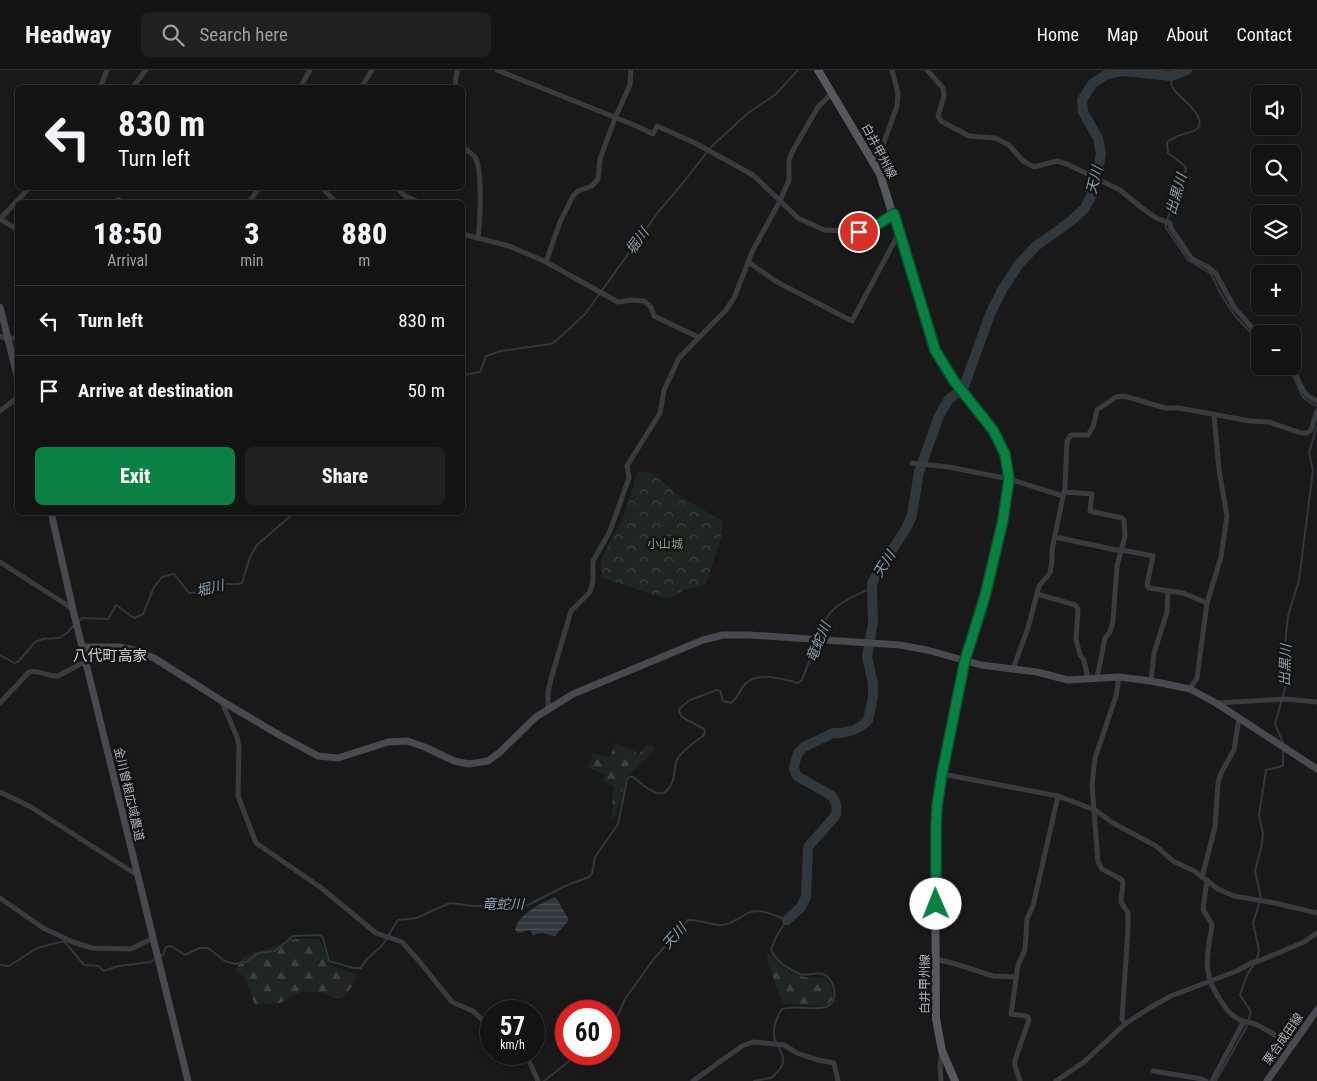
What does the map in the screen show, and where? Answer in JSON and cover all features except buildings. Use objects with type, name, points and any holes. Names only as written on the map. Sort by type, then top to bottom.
[{"type":"main road","name":"白井甲州線","points":[[818,70],[875,163],[894,214],[929,333],[941,362],[993,430],[1005,454],[1009,479],[1003,520],[985,596],[965,660],[937,806],[936,1019],[942,1051],[955,1081]]},
{"type":"street","points":[[101,85],[107,70]]},
{"type":"street","points":[[134,85],[146,70]]},
{"type":"street","points":[[302,85],[310,70]]},
{"type":"street","points":[[363,85],[372,70]]},
{"type":"street","points":[[455,85],[457,70]]},
{"type":"street","points":[[497,70],[653,134],[657,126],[708,149],[753,175],[798,218],[824,230],[859,232],[869,230],[894,214]]},
{"type":"street","points":[[546,262],[560,222],[573,196],[578,191],[592,186],[598,180],[600,159],[615,118],[630,85],[631,70]]},
{"type":"street","points":[[875,163],[897,106],[898,93],[892,70]]},
{"type":"street","points":[[927,70],[943,88],[944,96],[938,116],[941,121],[969,136],[996,138],[1009,145],[1023,161],[1034,167],[1057,161],[1120,190],[1142,208],[1166,222],[1192,258],[1216,274],[1234,307],[1251,327]]},
{"type":"street","points":[[548,709],[548,692],[551,679],[572,611],[590,592],[593,581],[593,561],[610,531],[629,478],[627,466],[660,413],[664,390],[679,358],[726,310],[734,298],[753,250],[780,202],[789,180],[789,160],[792,152],[818,107],[832,93]]},
{"type":"street","points":[[465,149],[475,157],[477,166],[481,207],[478,238]]},
{"type":"street","points":[[18,200],[27,190]]},
{"type":"street","points":[[324,190],[334,200]]},
{"type":"street","points":[[399,190],[405,196],[415,200]]},
{"type":"street","points":[[15,203],[0,219],[15,228]]},
{"type":"street","points":[[748,262],[777,282],[852,321],[899,232]]},
{"type":"street","points":[[465,235],[509,246],[546,262],[618,302],[644,301],[651,307],[654,316],[698,337]]},
{"type":"street","points":[[0,307],[4,338],[15,369]]},
{"type":"street","points":[[1295,375],[1307,397],[1317,401]]},
{"type":"street","points":[[1013,669],[1028,628],[1039,586],[1050,573],[1054,537],[1063,494],[1067,441],[1071,435],[1088,435],[1093,428],[1097,410],[1116,397],[1124,396],[1165,408],[1179,408],[1250,421],[1269,422],[1301,433],[1307,433],[1311,430],[1317,411]]},
{"type":"street","points":[[0,411],[15,399]]},
{"type":"street","points":[[1190,689],[1197,678],[1207,603],[1220,557],[1227,510],[1219,470],[1214,414]]},
{"type":"street","points":[[912,462],[950,467],[1009,479],[1063,494],[1092,494],[1090,512],[1124,520],[1126,536],[1117,566],[1113,621],[1106,638],[1098,678]]},
{"type":"street","name":"金川曽根広域農道","points":[[52,515],[73,610],[188,1081]]},
{"type":"street","points":[[1054,537],[1153,556],[1147,585],[1149,588],[1183,593],[1207,603]]},
{"type":"street","points":[[1,564],[73,610]]},
{"type":"street","points":[[1151,681],[1154,653],[1167,612],[1168,592]]},
{"type":"street","points":[[1037,594],[1075,605],[1078,609],[1076,639],[1080,655],[1084,660],[1088,679]]},
{"type":"street","points":[[83,647],[120,646],[154,658],[281,736],[318,756],[338,758],[388,742],[408,741],[454,761],[469,764],[488,761],[536,717],[573,694],[703,640],[735,634],[879,643],[927,650],[981,665],[1037,672],[1068,680],[1120,677],[1190,689],[1216,703],[1317,770]]},
{"type":"street","points":[[0,703],[32,670],[58,676],[86,661]]},
{"type":"street","points":[[1120,677],[1116,696],[1095,758],[1092,785],[1098,862],[1102,869],[1123,882],[1121,902],[1128,913],[1122,1019],[1125,1024]]},
{"type":"street","points":[[1216,703],[1282,699],[1317,702]]},
{"type":"street","points":[[222,701],[238,737],[238,796],[256,843],[320,887],[370,929],[402,942],[452,1002],[473,1011],[480,1018]]},
{"type":"street","points":[[1239,718],[1234,750],[1221,774],[1218,784],[1215,826],[1204,879],[1203,909],[1212,921],[1207,965],[1209,982],[1213,991],[1229,1013],[1252,1023],[1292,1046]]},
{"type":"street","points":[[942,774],[1058,796],[1095,810],[1156,846],[1172,861],[1194,871],[1224,893],[1298,908],[1317,914]]},
{"type":"street","points":[[0,792],[31,807],[137,875]]},
{"type":"street","points":[[1020,1081],[1015,1060],[1029,1020],[1027,1016],[1011,1014],[1018,965],[1026,950],[1028,919],[1033,906],[1058,796]]},
{"type":"street","points":[[0,898],[43,928],[73,942],[92,948],[131,949],[153,938]]},
{"type":"street","points":[[1056,1081],[1088,1059],[1125,1024],[1171,996],[1237,971],[1304,942],[1317,933]]},
{"type":"street","points":[[936,959],[993,976],[1016,977]]},
{"type":"street","name":"栗合成田線","points":[[1267,1081],[1317,1010]]},
{"type":"street","points":[[1212,1081],[1244,1021]]},
{"type":"street","points":[[693,1081],[742,1046],[753,1042],[782,1045],[797,1053],[834,1063],[838,1081]]},
{"type":"street","points":[[941,1081],[942,1051]]},
{"type":"street","points":[[531,1065],[538,1081]]},
{"type":"street","points":[[1153,1071],[1206,1081]]},
{"type":"green space","name":"小山城","points":[[638,472],[650,472],[683,498],[723,521],[721,538],[706,584],[684,590],[672,597],[663,598],[603,578],[600,568],[602,557],[622,520]]},
{"type":"green space","points":[[615,743],[636,752],[637,756],[646,746],[651,744],[655,750],[626,778],[616,815],[612,820],[613,786],[604,782],[604,774],[588,768],[593,753],[610,757]]},
{"type":"green space","points":[[295,939],[318,939],[322,944],[329,965],[356,974],[353,985],[344,998],[335,998],[321,992],[301,992],[280,1003],[255,1005],[245,978],[236,970],[243,957]]},
{"type":"green space","points":[[769,953],[791,972],[800,976],[826,980],[830,984],[833,999],[827,1005],[782,1004],[766,956]]},
{"type":"shaded area","points":[[554,898],[557,899],[569,920],[555,936],[541,933],[533,935],[530,930],[519,933],[515,931],[516,925],[524,915],[536,906]]},
{"type":"waterway","name":"堀川","points":[[710,148],[748,113],[775,95],[798,70]]},
{"type":"waterway","name":"天川","points":[[787,920],[801,907],[806,897],[808,847],[836,815],[836,803],[832,796],[797,776],[794,769],[798,753],[804,747],[833,733],[854,730],[868,720],[873,697],[873,683],[867,657],[873,622],[872,583],[907,527],[912,515],[919,472],[939,416],[949,399],[963,389],[991,312],[1002,290],[1019,264],[1036,246],[1071,221],[1084,209],[1093,193],[1093,179],[1101,154],[1098,138],[1083,112],[1082,100],[1093,83],[1106,75],[1122,71],[1171,76],[1187,70]]},
{"type":"waterway","name":"出黒川","points":[[1171,76],[1174,89],[1196,113],[1200,123],[1196,130],[1171,139],[1167,143],[1168,153],[1185,166],[1186,170],[1166,223],[1166,228],[1188,260],[1211,274],[1235,316],[1251,333]]},
{"type":"waterway","name":"堀川","points":[[465,376],[480,372],[486,356],[501,351],[551,344],[557,340],[585,314],[659,211],[707,152]]},
{"type":"waterway","name":"出黒川","points":[[1292,375],[1302,396],[1317,406]]},
{"type":"waterway","name":"出黒川","points":[[1283,743],[1275,724],[1287,681],[1284,655],[1288,616],[1299,580],[1313,470],[1309,453],[1317,426]]},
{"type":"waterway","name":"堀川","points":[[79,621],[82,618],[108,619],[116,605],[134,618],[143,614],[154,587],[162,577],[174,574],[189,593],[217,585],[242,583],[250,557],[257,545],[292,515]]},
{"type":"waterway","name":"竜蛇川","points":[[818,638],[826,619],[834,609],[845,601],[873,587]]},
{"type":"waterway","name":"堀川","points":[[0,655],[14,663],[18,662],[35,642],[43,639],[59,638],[67,633],[75,624]]},
{"type":"waterway","name":"竜蛇川","points":[[161,956],[166,947],[171,946],[185,955],[200,948],[208,948],[225,961],[235,964],[246,962],[259,953],[275,951],[293,936],[320,935],[323,938],[329,961],[361,968],[366,960],[380,948],[398,920],[416,918],[450,903],[474,906],[526,906],[565,886],[589,877],[592,873],[595,857],[618,824],[627,779],[633,777],[649,790],[660,793],[665,792],[673,780],[675,765],[679,757],[688,747],[703,736],[704,729],[682,717],[679,712],[680,708],[690,700],[717,690],[720,691],[723,701],[731,703],[745,684],[756,678],[770,677],[798,683],[802,680],[816,643]]},
{"type":"waterway","name":"出黒川","points":[[1257,960],[1259,950],[1253,923],[1261,898],[1255,871],[1263,834],[1259,815],[1266,770],[1283,766],[1283,750]]},
{"type":"waterway","name":"天川","points":[[620,1011],[625,999],[653,960],[688,920],[722,925],[753,911],[761,911],[787,920],[776,937],[771,950],[776,958],[787,968],[800,974],[817,973],[827,976],[833,984],[835,994],[832,1003],[823,1008],[794,1007],[782,1009],[774,1029],[776,1042]]},
{"type":"waterway","name":"竜蛇川","points":[[0,965],[9,966],[37,948],[64,941],[84,965],[98,966],[104,971],[118,966],[151,962],[156,958]]},
{"type":"waterway","name":"出黒川","points":[[1216,1081],[1246,1028],[1251,1012],[1240,995],[1247,975],[1254,964]]},
{"type":"waterway","points":[[754,1081],[771,1078],[779,1070],[783,1064],[783,1056],[778,1046]]},
{"type":"waterway","name":"天川","points":[[544,1081],[564,1065]]},
{"type":"district","name":"八代町高家","points":[[110,656]]},
{"type":"route","points":[[859,232],[869,230],[894,214],[935,350],[954,381],[993,430],[1005,454],[1008,465],[1009,488],[1003,520],[985,596],[965,660],[942,774],[937,806],[935,845],[936,904]]}]
